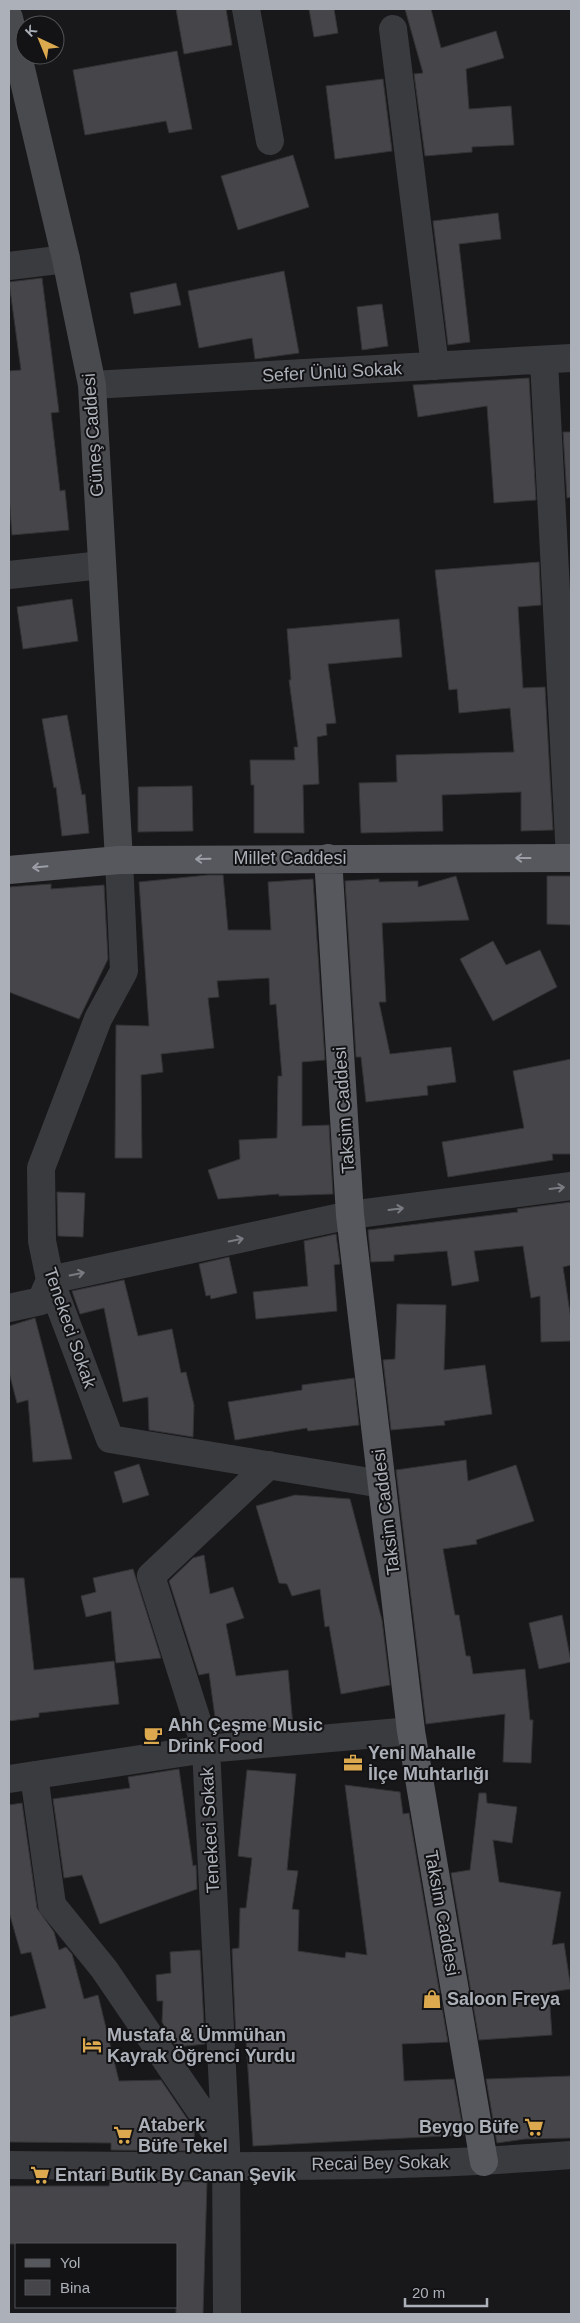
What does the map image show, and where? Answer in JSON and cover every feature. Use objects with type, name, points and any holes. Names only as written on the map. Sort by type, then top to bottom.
[{"type":"main road","name":"Taksim Caddesi","points":[[328,858],[350,1215],[411,1731],[484,2162]]},
{"type":"main road","name":"Millet Caddesi","points":[[9,870],[119,860],[570,858]]},
{"type":"street","points":[[246,9],[270,141]]},
{"type":"street","name":"Güneş Caddesi","points":[[9,18],[66,259],[92,385],[119,860]]},
{"type":"street","points":[[392,29],[435,366]]},
{"type":"street","points":[[9,266],[66,259]]},
{"type":"street","name":"Sefer Ünlü Sokak","points":[[92,385],[571,358]]},
{"type":"street","points":[[544,361],[570,858]]},
{"type":"street","points":[[9,575],[102,565]]},
{"type":"street","name":"Tenekeci Sokak","points":[[119,860],[124,971],[98,1019],[41,1168],[42,1241],[50,1280],[110,1438],[382,1484]]},
{"type":"street","points":[[9,1308],[41,1301],[50,1280],[350,1215],[571,1186]]},
{"type":"street","name":"Tenekeci Sokak","points":[[227,2314],[226,2157],[206,1749],[151,1576],[269,1465]]},
{"type":"street","points":[[226,2157],[104,1969],[52,1905],[21,1777],[206,1749],[411,1731]]},
{"type":"street","name":"Recai Bey Sokak","points":[[9,2165],[226,2157],[484,2162],[571,2155]]},
{"type":"building","points":[[176,9],[226,9],[232,45],[184,54]]},
{"type":"building","points":[[309,9],[334,9],[338,33],[314,37]]},
{"type":"building","points":[[405,9],[431,9],[441,48],[496,31],[504,58],[466,69],[469,109],[511,106],[514,145],[472,147],[472,152],[425,156],[414,74],[423,73]]},
{"type":"building","points":[[177,51],[192,129],[169,133],[166,121],[85,135],[73,70]]},
{"type":"building","points":[[383,79],[392,151],[335,159],[326,86]]},
{"type":"building","points":[[293,155],[309,207],[238,230],[221,176]]},
{"type":"building","points":[[498,213],[501,239],[459,244],[470,342],[448,345],[433,221]]},
{"type":"building","points":[[284,271],[299,353],[255,359],[252,338],[199,348],[188,291]]},
{"type":"building","points":[[42,278],[59,412],[51,413],[60,491],[65,490],[69,530],[12,535],[9,495],[9,371],[21,370],[9,282]]},
{"type":"building","points":[[176,283],[181,305],[134,314],[130,293]]},
{"type":"building","points":[[382,304],[388,346],[362,350],[357,307]]},
{"type":"building","points":[[529,378],[536,500],[494,503],[487,406],[418,417],[413,385]]},
{"type":"building","points":[[563,432],[571,432],[571,497],[567,498]]},
{"type":"building","points":[[539,562],[541,605],[518,607],[523,688],[545,687],[553,830],[521,831],[521,792],[442,795],[443,831],[361,833],[359,783],[397,782],[396,755],[514,752],[510,708],[459,713],[457,689],[449,690],[435,570]]},
{"type":"building","points":[[72,599],[78,641],[23,649],[17,607]]},
{"type":"building","points":[[399,619],[402,657],[328,664],[336,723],[326,724],[327,735],[317,737],[319,784],[303,785],[304,833],[254,833],[254,785],[251,785],[250,760],[295,760],[294,747],[298,747],[289,680],[291,680],[287,629]]},
{"type":"building","points":[[67,715],[82,795],[85,794],[89,833],[62,836],[56,787],[54,788],[42,719]]},
{"type":"building","points":[[192,786],[193,831],[138,832],[138,787]]},
{"type":"building","points":[[223,875],[228,930],[271,930],[268,882],[313,879],[325,1060],[302,1062],[302,1126],[329,1125],[333,1194],[279,1196],[279,1194],[218,1199],[208,1170],[240,1159],[239,1140],[277,1138],[278,1076],[282,1076],[276,1004],[270,1005],[269,978],[217,981],[219,997],[208,998],[214,1048],[161,1054],[163,1072],[141,1075],[142,1158],[115,1158],[116,1025],[149,1026],[139,882]]},
{"type":"building","points":[[456,876],[469,920],[382,923],[386,1002],[379,1002],[390,1054],[451,1047],[456,1082],[427,1086],[428,1095],[366,1102],[361,1057],[356,1057],[345,881],[379,879],[379,882],[418,881],[418,887]]},
{"type":"building","points":[[547,876],[571,876],[571,925],[547,924]]},
{"type":"building","points":[[51,884],[51,889],[104,885],[108,959],[79,1019],[9,992],[9,887]]},
{"type":"building","points":[[493,941],[506,965],[540,950],[557,987],[493,1021],[460,959]]},
{"type":"building","points":[[571,1059],[571,1154],[552,1154],[553,1160],[448,1177],[442,1142],[524,1128],[513,1071]]},
{"type":"building","points":[[57,1192],[85,1193],[83,1237],[58,1236]]},
{"type":"building","points":[[571,1202],[571,1265],[563,1267],[571,1319],[571,1341],[541,1342],[540,1296],[531,1298],[523,1246],[474,1251],[479,1281],[452,1286],[447,1251],[394,1255],[394,1261],[371,1262],[368,1230],[518,1212],[517,1209]]},
{"type":"building","points":[[336,1234],[340,1264],[334,1265],[337,1311],[256,1319],[253,1292],[308,1286],[304,1241]]},
{"type":"building","points":[[229,1257],[237,1293],[211,1299],[210,1295],[206,1296],[199,1264]]},
{"type":"building","points":[[124,1280],[138,1336],[172,1329],[181,1373],[186,1372],[194,1405],[193,1437],[149,1430],[148,1397],[123,1402],[104,1308],[80,1314],[72,1291]]},
{"type":"building","points":[[397,1304],[446,1305],[444,1370],[485,1365],[492,1414],[444,1421],[445,1425],[391,1430],[383,1360],[395,1359]]},
{"type":"building","points":[[35,1318],[72,1459],[33,1462],[28,1400],[17,1403],[9,1372],[9,1326]]},
{"type":"building","points":[[354,1378],[359,1425],[308,1431],[307,1428],[235,1440],[228,1402],[302,1390],[302,1385]]},
{"type":"building","points":[[466,1460],[468,1481],[516,1465],[534,1521],[476,1540],[477,1544],[443,1549],[455,1615],[459,1615],[466,1656],[470,1656],[473,1674],[525,1669],[530,1720],[533,1720],[531,1763],[503,1762],[505,1714],[426,1724],[396,1470]]},
{"type":"building","points":[[139,1464],[149,1495],[123,1503],[114,1472]]},
{"type":"building","points":[[295,1495],[350,1499],[382,1620],[390,1685],[341,1694],[329,1626],[325,1627],[320,1589],[292,1596],[287,1584],[279,1583],[256,1506]]},
{"type":"building","points":[[204,1555],[210,1594],[233,1587],[244,1618],[226,1624],[236,1676],[288,1670],[293,1726],[217,1732],[209,1673],[199,1675],[169,1581],[193,1558]]},
{"type":"building","points":[[133,1569],[161,1658],[116,1663],[111,1611],[86,1617],[81,1596],[96,1592],[93,1578]]},
{"type":"building","points":[[9,1578],[24,1578],[34,1670],[114,1661],[119,1704],[39,1713],[39,1717],[9,1721]]},
{"type":"building","points":[[562,1615],[571,1662],[539,1669],[529,1623]]},
{"type":"building","points":[[179,1769],[193,1866],[196,1865],[197,1889],[100,1924],[82,1875],[64,1878],[53,1799],[130,1788],[128,1777]]},
{"type":"building","points":[[247,1770],[296,1774],[287,1870],[298,1871],[292,1909],[299,1910],[298,1951],[345,1958],[346,1952],[367,1955],[345,1785],[400,1792],[403,1814],[409,1813],[448,2042],[402,2044],[404,2081],[454,2079],[464,2135],[253,2146],[246,2040],[236,2041],[232,1949],[239,1948],[240,1908],[246,1908],[252,1858],[238,1856]]},
{"type":"building","points":[[479,1793],[486,1793],[487,1803],[517,1807],[512,1843],[493,1840],[499,1882],[561,1892],[552,1945],[564,1943],[571,1989],[549,1992],[552,2035],[479,2040],[451,1873],[470,1870]]},
{"type":"building","points":[[22,1803],[37,1908],[54,1932],[59,1950],[66,1947],[72,1954],[84,1999],[98,1995],[119,2081],[161,2080],[194,2129],[195,2151],[111,2150],[111,2143],[9,2142],[9,2017],[46,2008],[31,1952],[21,1954],[9,1912],[9,1805]]},
{"type":"building","points":[[200,1950],[205,2044],[176,2047],[162,2022],[163,2001],[157,2001],[156,1975],[171,1973],[170,1952]]},
{"type":"building","points":[[571,2076],[571,2138],[525,2139],[497,2143],[486,2079]]},
{"type":"building","points":[[110,2181],[207,2182],[203,2314],[176,2314],[176,2308],[178,2308],[178,2243],[9,2244],[9,2186],[109,2186]]},
{"type":"place","name":"Ahh Çeşme Music Drink Food","points":[[153,1735]]},
{"type":"place","name":"Yeni Mahalle İlçe Muhtarlığı","points":[[353,1763]]},
{"type":"place","name":"Saloon Freya","points":[[432,1999]]},
{"type":"place","name":"Mustafa & Ümmühan Kayrak Öğrenci Yurdu","points":[[92,2045]]},
{"type":"place","name":"Beygo Büfe","points":[[534,2127]]},
{"type":"place","name":"Ataberk Büfe Tekel","points":[[123,2135]]},
{"type":"place","name":"Entari Butik By Canan Şevik","points":[[40,2175]]}]
